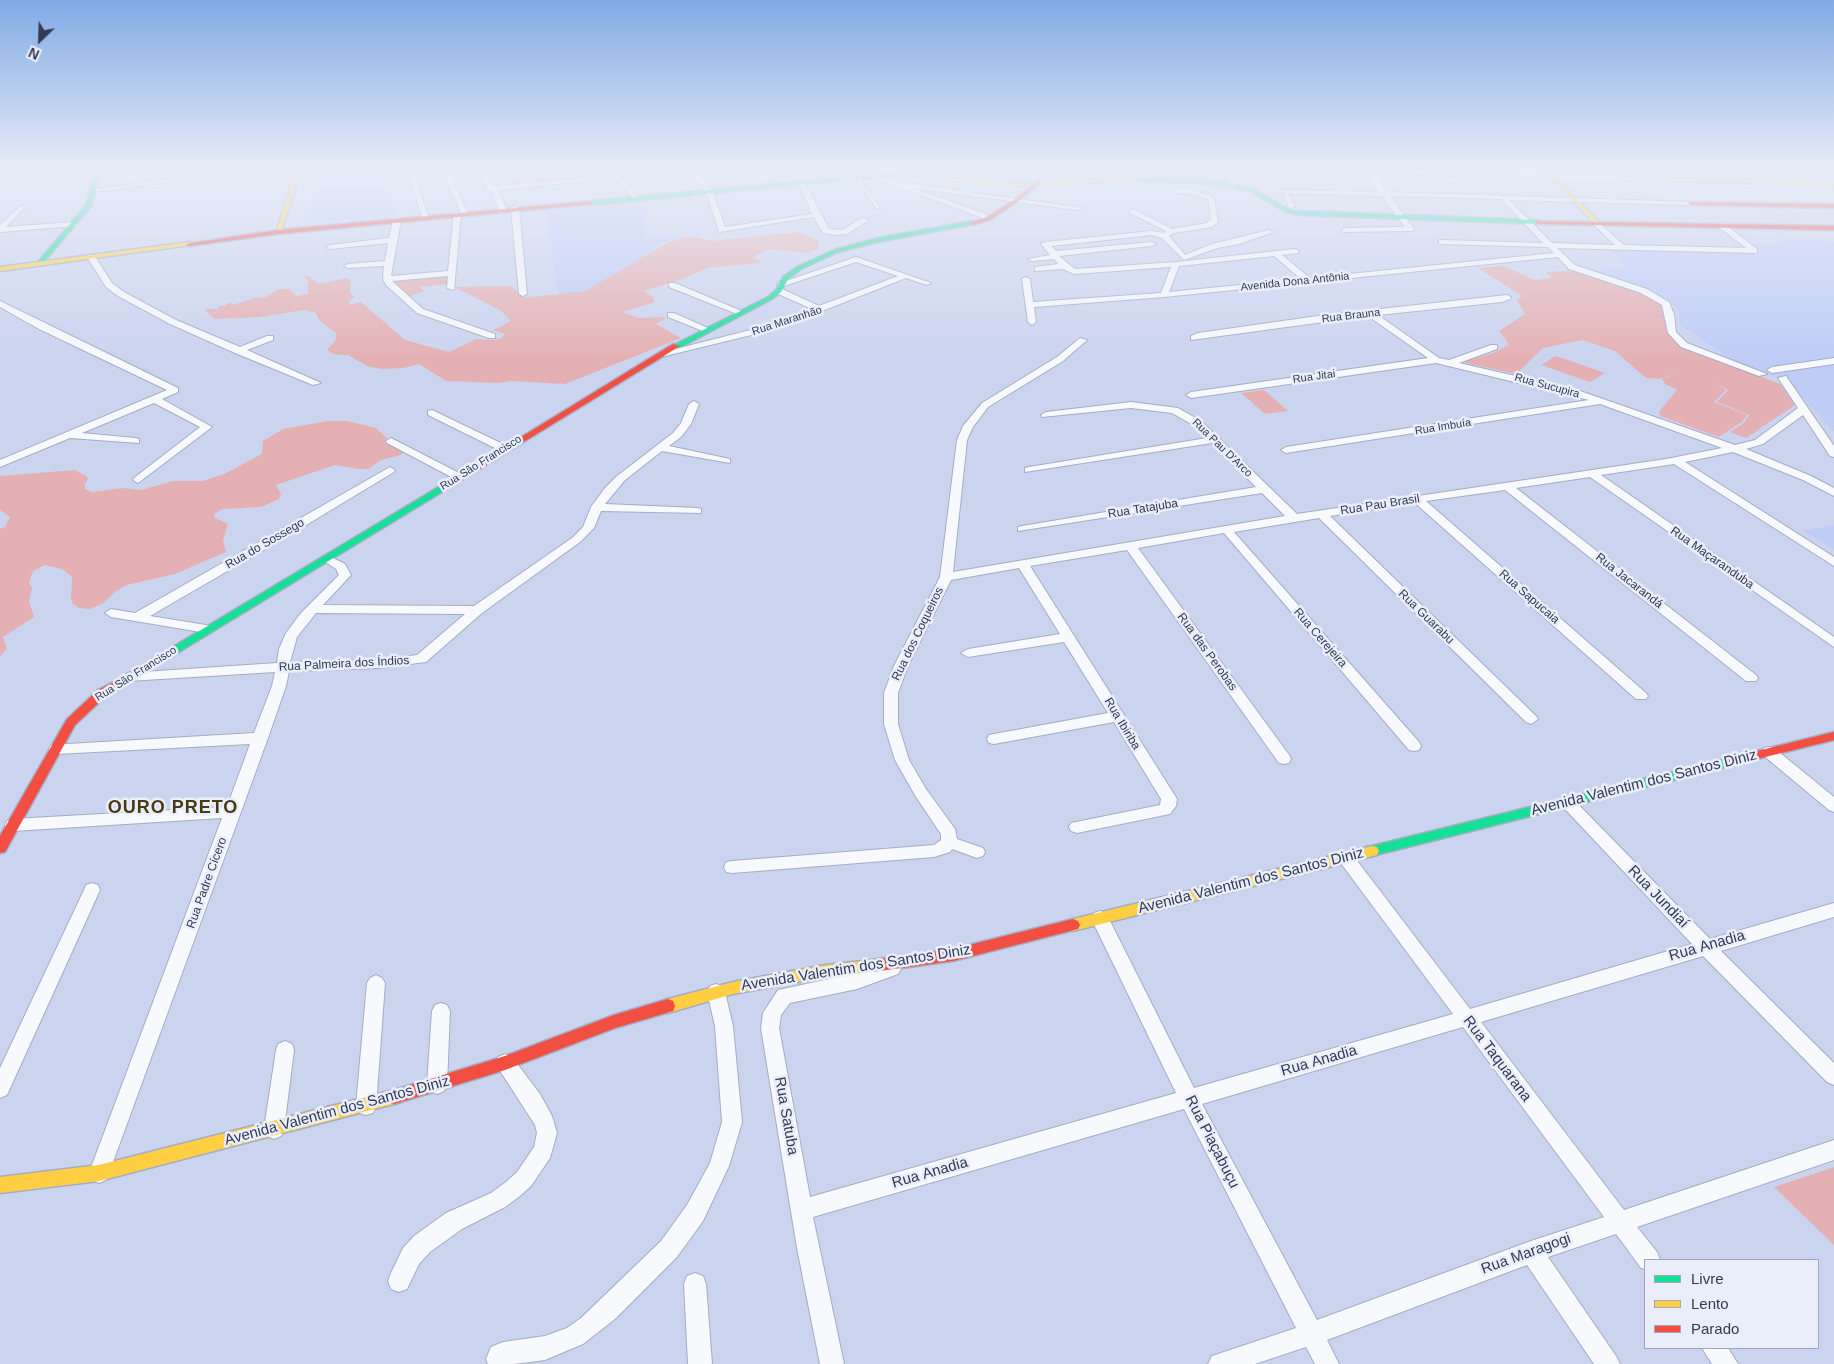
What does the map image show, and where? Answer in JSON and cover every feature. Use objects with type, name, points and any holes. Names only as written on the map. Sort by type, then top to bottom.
[{"type":"street","points":[[40,263],[66,234]]},
{"type":"street","points":[[0,269],[266,234]]},
{"type":"street","points":[[394,234],[388,262],[387,279],[412,306],[492,336]]},
{"type":"street","points":[[451,288],[458,234]]},
{"type":"street","points":[[510,234],[523,294]]},
{"type":"street","name":"Rua São Francisco","points":[[0,848],[71,722],[88,704],[128,677],[327,559],[505,449],[706,329],[740,312],[780,287],[785,278],[799,268],[836,251],[908,234]]},
{"type":"street","points":[[1148,234],[1045,244],[1059,260],[1074,272],[1176,264],[1295,251]]},
{"type":"street","points":[[1163,234],[1168,234],[1184,258]]},
{"type":"street","points":[[1164,295],[1176,264],[1184,258],[1215,246],[1264,234]]},
{"type":"street","points":[[1538,234],[1558,255],[1580,270],[1637,289],[1660,299],[1669,308],[1672,334],[1678,341],[1691,348],[1761,372],[1777,374],[1798,366],[1834,361]]},
{"type":"street","points":[[1608,234],[1622,247]]},
{"type":"street","points":[[1442,242],[1755,250],[1732,234]]},
{"type":"street","points":[[330,247],[393,240]]},
{"type":"street","points":[[1038,268],[1059,260],[1152,244]]},
{"type":"street","points":[[1275,254],[1309,281]]},
{"type":"street","name":"Avenida Dona Antônia","points":[[1031,305],[1164,295],[1558,255]]},
{"type":"street","points":[[91,257],[110,285],[121,294],[173,322],[316,383]]},
{"type":"street","points":[[1032,259],[1059,260],[1114,257]]},
{"type":"street","points":[[780,287],[856,259],[927,283]]},
{"type":"street","points":[[348,266],[388,262]]},
{"type":"street","points":[[387,279],[453,273]]},
{"type":"street","name":"Rua Maranhão","points":[[665,353],[755,332],[821,310],[905,276]]},
{"type":"street","points":[[1026,279],[1032,322]]},
{"type":"street","points":[[672,285],[740,312]]},
{"type":"street","points":[[780,287],[821,310]]},
{"type":"street","name":"Rua Brauna","points":[[1194,338],[1201,335],[1507,297]]},
{"type":"street","points":[[0,304],[42,327],[175,390],[156,400],[0,464]]},
{"type":"street","name":"Rua Sucupira","points":[[1370,313],[1436,360],[1562,389],[1599,401],[1732,448],[1798,474],[1834,493]]},
{"type":"street","points":[[671,315],[706,329]]},
{"type":"street","points":[[238,351],[270,338]]},
{"type":"street","name":"Rua dos Coqueiros","points":[[949,842],[950,833],[921,793],[902,760],[891,724],[891,693],[901,666],[946,577],[962,440],[968,426],[985,405],[1060,359],[1083,340]]},
{"type":"street","points":[[1449,363],[1494,347]]},
{"type":"street","name":"Rua Jitai","points":[[1191,395],[1436,360]]},
{"type":"street","points":[[1777,374],[1804,409],[1834,454]]},
{"type":"street","points":[[138,480],[208,427],[156,400]]},
{"type":"street","name":"Rua Imbuía","points":[[1286,450],[1599,401]]},
{"type":"street","name":"Rua Palmeira dos Índios","points":[[128,677],[282,667],[418,661],[477,610],[562,552],[588,528],[596,507],[621,478],[661,448],[681,430],[694,404]]},
{"type":"street","name":"Rua Pau D'Arco","points":[[1046,415],[1131,405],[1159,407],[1186,416],[1197,422],[1294,518]]},
{"type":"street","name":"Rua Pau Brasil","points":[[946,577],[1294,518],[1674,460],[1758,442],[1804,409]]},
{"type":"street","points":[[432,413],[505,449]]},
{"type":"street","points":[[69,435],[134,441]]},
{"type":"street","points":[[1029,470],[1214,440]]},
{"type":"street","points":[[391,441],[460,477]]},
{"type":"street","points":[[661,448],[726,461]]},
{"type":"street","points":[[1674,460],[1834,562]]},
{"type":"street","name":"Rua do Sossego","points":[[138,617],[284,534],[390,470]]},
{"type":"street","name":"Rua Maçaranduba","points":[[1590,472],[1834,643]]},
{"type":"street","name":"Rua Jacarandá","points":[[1506,485],[1751,678]]},
{"type":"street","name":"Rua Tatajuba","points":[[1022,529],[1265,490]]},
{"type":"street","name":"Rua Sapucaia","points":[[1418,499],[1641,696]]},
{"type":"street","points":[[596,507],[697,511]]},
{"type":"street","name":"Rua Guarabu","points":[[1322,514],[1531,719]]},
{"type":"street","name":"Rua Cerejeira","points":[[1226,529],[1414,746]]},
{"type":"street","name":"Rua das Perobas","points":[[1130,545],[1284,760]]},
{"type":"street","name":"Rua Padre Cícero","points":[[99,1173],[261,738],[279,686],[282,667],[291,636],[345,575],[341,567],[327,559]]},
{"type":"street","name":"Rua Ibiriba","points":[[1022,563],[1069,636],[1168,799],[1168,806],[1165,810],[1077,827]]},
{"type":"street","points":[[313,609],[477,610]]},
{"type":"street","points":[[111,613],[207,629]]},
{"type":"street","points":[[968,653],[1069,636]]},
{"type":"street","points":[[994,739],[1118,716]]},
{"type":"street","name":"Avenida Valentim dos Santos Diniz","points":[[0,1184],[99,1173],[366,1106],[506,1063],[614,1022],[716,992],[825,971],[906,963],[953,955],[1834,736]]},
{"type":"street","points":[[56,749],[261,738]]},
{"type":"street","points":[[1769,752],[1834,806]]},
{"type":"street","name":"Rua Jundiaí","points":[[1568,803],[1705,946],[1834,1076]]},
{"type":"street","points":[[13,825],[234,812]]},
{"type":"street","points":[[732,867],[934,851],[944,848],[949,842],[977,852]]},
{"type":"street","name":"Rua Taquarana","points":[[1346,858],[1648,1259]]},
{"type":"street","points":[[0,1089],[92,890]]},
{"type":"street","name":"Rua Anadia","points":[[803,1209],[1834,910]]},
{"type":"street","name":"Rua Piaçabuçu","points":[[1100,918],[1188,1097],[1327,1364]]},
{"type":"street","name":"Rua Satuba","points":[[832,1364],[808,1248],[803,1209],[770,1028],[772,1013],[784,996],[864,979],[906,963]]},
{"type":"street","points":[[366,1106],[376,982]]},
{"type":"street","points":[[498,1359],[499,1355],[503,1354],[545,1348],[575,1336],[589,1326],[608,1311],[669,1250],[695,1213],[719,1166],[732,1122],[724,1026],[716,992]]},
{"type":"street","points":[[437,1085],[440,1011]]},
{"type":"street","points":[[274,1129],[285,1050]]},
{"type":"street","points":[[399,1281],[408,1262],[422,1244],[454,1221],[498,1200],[513,1189],[524,1179],[543,1150],[547,1133],[545,1123],[533,1101],[506,1063]]},
{"type":"street","name":"Rua Maragogi","points":[[1220,1364],[1311,1334],[1531,1252],[1834,1150]]},
{"type":"street","points":[[1531,1252],[1608,1364]]},
{"type":"street","points":[[695,1284],[700,1364]]},
{"type":"street","points":[[1715,1349],[1726,1364]]},
{"type":"shaded area","points":[[549,234],[645,234],[645,238],[683,236],[662,243],[595,292],[558,297]]},
{"type":"shaded area","points":[[782,234],[802,234],[819,241],[819,248],[807,253],[768,249],[753,257],[763,263],[708,268],[682,279],[644,291],[652,296],[655,302],[622,312],[639,318],[666,317],[656,324],[681,338],[565,384],[512,381],[498,383],[446,381],[419,364],[404,368],[381,369],[367,366],[348,355],[333,354],[327,350],[336,339],[336,333],[319,320],[316,313],[304,310],[261,317],[214,319],[204,309],[218,309],[219,306],[225,306],[230,302],[233,305],[257,297],[264,298],[279,289],[290,289],[296,296],[309,294],[307,286],[309,283],[304,276],[309,276],[318,284],[348,278],[351,282],[350,293],[355,297],[349,300],[349,305],[361,302],[405,340],[449,352],[476,339],[494,340],[501,338],[505,334],[493,330],[511,321],[500,310],[454,287],[511,286],[525,298],[585,291],[667,243],[688,236],[713,241]]},
{"type":"shaded area","points":[[1774,239],[1834,241],[1834,432],[1790,383],[1733,361],[1679,324],[1679,312],[1676,307],[1663,297],[1644,288],[1586,271],[1627,267],[1609,249],[1757,251],[1751,243],[1782,244]]},
{"type":"shaded area","points":[[1505,266],[1534,280],[1551,278],[1546,272],[1572,271],[1573,269],[1621,284],[1660,301],[1668,311],[1666,326],[1670,335],[1681,346],[1780,384],[1795,405],[1746,438],[1730,432],[1744,423],[1749,415],[1717,402],[1728,390],[1712,381],[1726,390],[1714,402],[1747,415],[1742,422],[1719,437],[1660,416],[1659,412],[1677,390],[1665,384],[1662,379],[1681,372],[1660,379],[1646,378],[1615,351],[1583,340],[1543,348],[1516,374],[1466,363],[1466,361],[1493,353],[1509,345],[1499,331],[1525,314],[1517,300],[1522,296],[1478,268]]},
{"type":"shaded area","points":[[449,275],[448,284],[420,287],[424,291],[408,297],[390,280]]},
{"type":"shaded area","points":[[1556,356],[1605,373],[1590,382],[1541,365]]},
{"type":"shaded area","points":[[1264,390],[1288,411],[1265,414],[1241,393]]},
{"type":"shaded area","points":[[328,421],[347,421],[376,428],[394,445],[405,451],[401,455],[381,460],[368,469],[335,465],[276,485],[281,494],[279,499],[261,507],[222,509],[214,514],[215,518],[228,524],[223,541],[226,552],[175,574],[127,585],[116,591],[102,604],[89,609],[79,608],[73,604],[71,600],[72,577],[62,569],[45,565],[33,571],[29,583],[32,588],[29,601],[34,617],[3,637],[7,649],[0,656],[0,529],[5,527],[10,517],[0,510],[0,476],[75,470],[86,476],[88,479],[85,489],[92,492],[123,488],[141,490],[173,481],[203,481],[224,474],[262,454],[263,441],[283,429]]},
{"type":"shaded area","points":[[1834,525],[1834,550],[1804,531]]},
{"type":"shaded area","points":[[1834,1167],[1834,1245],[1774,1187]]},
{"type":"traffic: fast","points":[[40,263],[65,234]]},
{"type":"traffic: fast","points":[[676,346],[770,298],[779,291],[785,278],[799,268],[836,251],[878,240],[913,234]]},
{"type":"traffic: fast","points":[[114,686],[447,485]]},
{"type":"traffic: fast","points":[[1372,851],[1729,762]]},
{"type":"traffic: slow","points":[[0,269],[189,244]]},
{"type":"traffic: slow","points":[[1073,925],[1372,851]]},
{"type":"traffic: slow","points":[[668,1006],[733,988],[825,971],[872,966]]},
{"type":"traffic: slow","points":[[0,1185],[99,1173],[394,1097]]},
{"type":"traffic: jam","points":[[189,244],[266,234]]},
{"type":"traffic: jam","points":[[447,485],[676,346]]},
{"type":"traffic: jam","points":[[0,848],[71,722],[102,693],[114,686]]},
{"type":"traffic: jam","points":[[1729,762],[1834,736]]},
{"type":"traffic: jam","points":[[872,966],[953,955],[1073,925]]},
{"type":"traffic: jam","points":[[394,1097],[505,1063],[614,1022],[668,1006]]},
{"type":"district","name":"OURO PRETO","points":[[173,808]]}]
